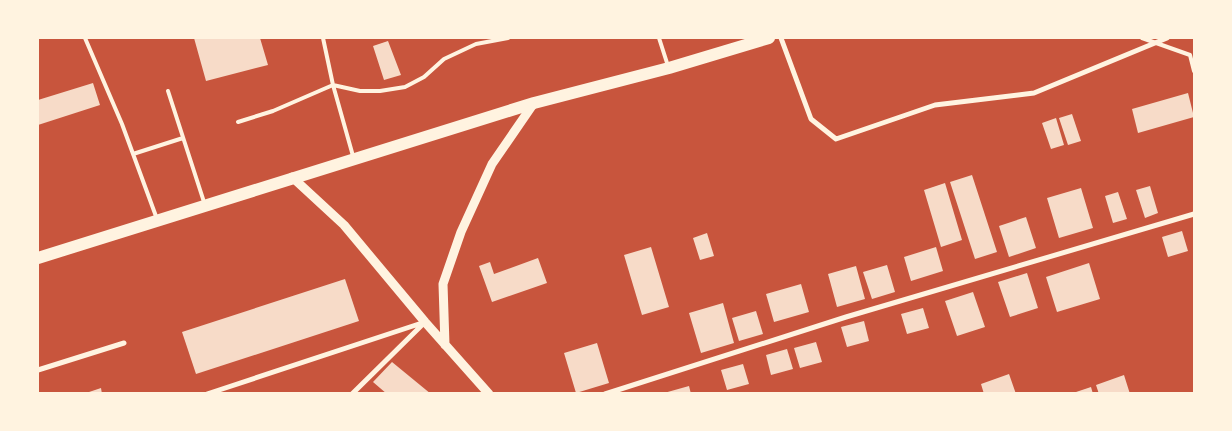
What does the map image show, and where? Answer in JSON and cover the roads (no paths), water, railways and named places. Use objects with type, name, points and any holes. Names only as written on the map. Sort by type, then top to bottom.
[{"type":"main road","points":[[38,258],[292,177],[534,103],[669,68],[769,38]]},
{"type":"street","points":[[781,38],[811,119],[836,138],[935,105],[1034,93],[1153,42],[1167,38]]},
{"type":"street","points":[[445,345],[443,284],[461,232],[492,164],[534,103]]},
{"type":"street","points":[[292,177],[344,225],[425,322],[490,394]]},
{"type":"street","points":[[605,394],[856,314],[1194,214]]},
{"type":"street","points":[[207,394],[425,322]]},
{"type":"street","points":[[352,394],[425,322]]},
{"type":"street","points":[[38,370],[124,343]]},
{"type":"lane","points":[[85,38],[133,154],[157,220]]},
{"type":"lane","points":[[324,38],[333,85],[353,159]]},
{"type":"lane","points":[[238,122],[273,111],[333,85],[360,91],[380,91],[405,87],[424,77],[444,59],[476,44],[508,38]]},
{"type":"lane","points":[[659,38],[669,68]]},
{"type":"lane","points":[[1142,38],[1190,55],[1194,71]]},
{"type":"lane","points":[[168,91],[205,205]]},
{"type":"lane","points":[[133,154],[183,138]]}]
